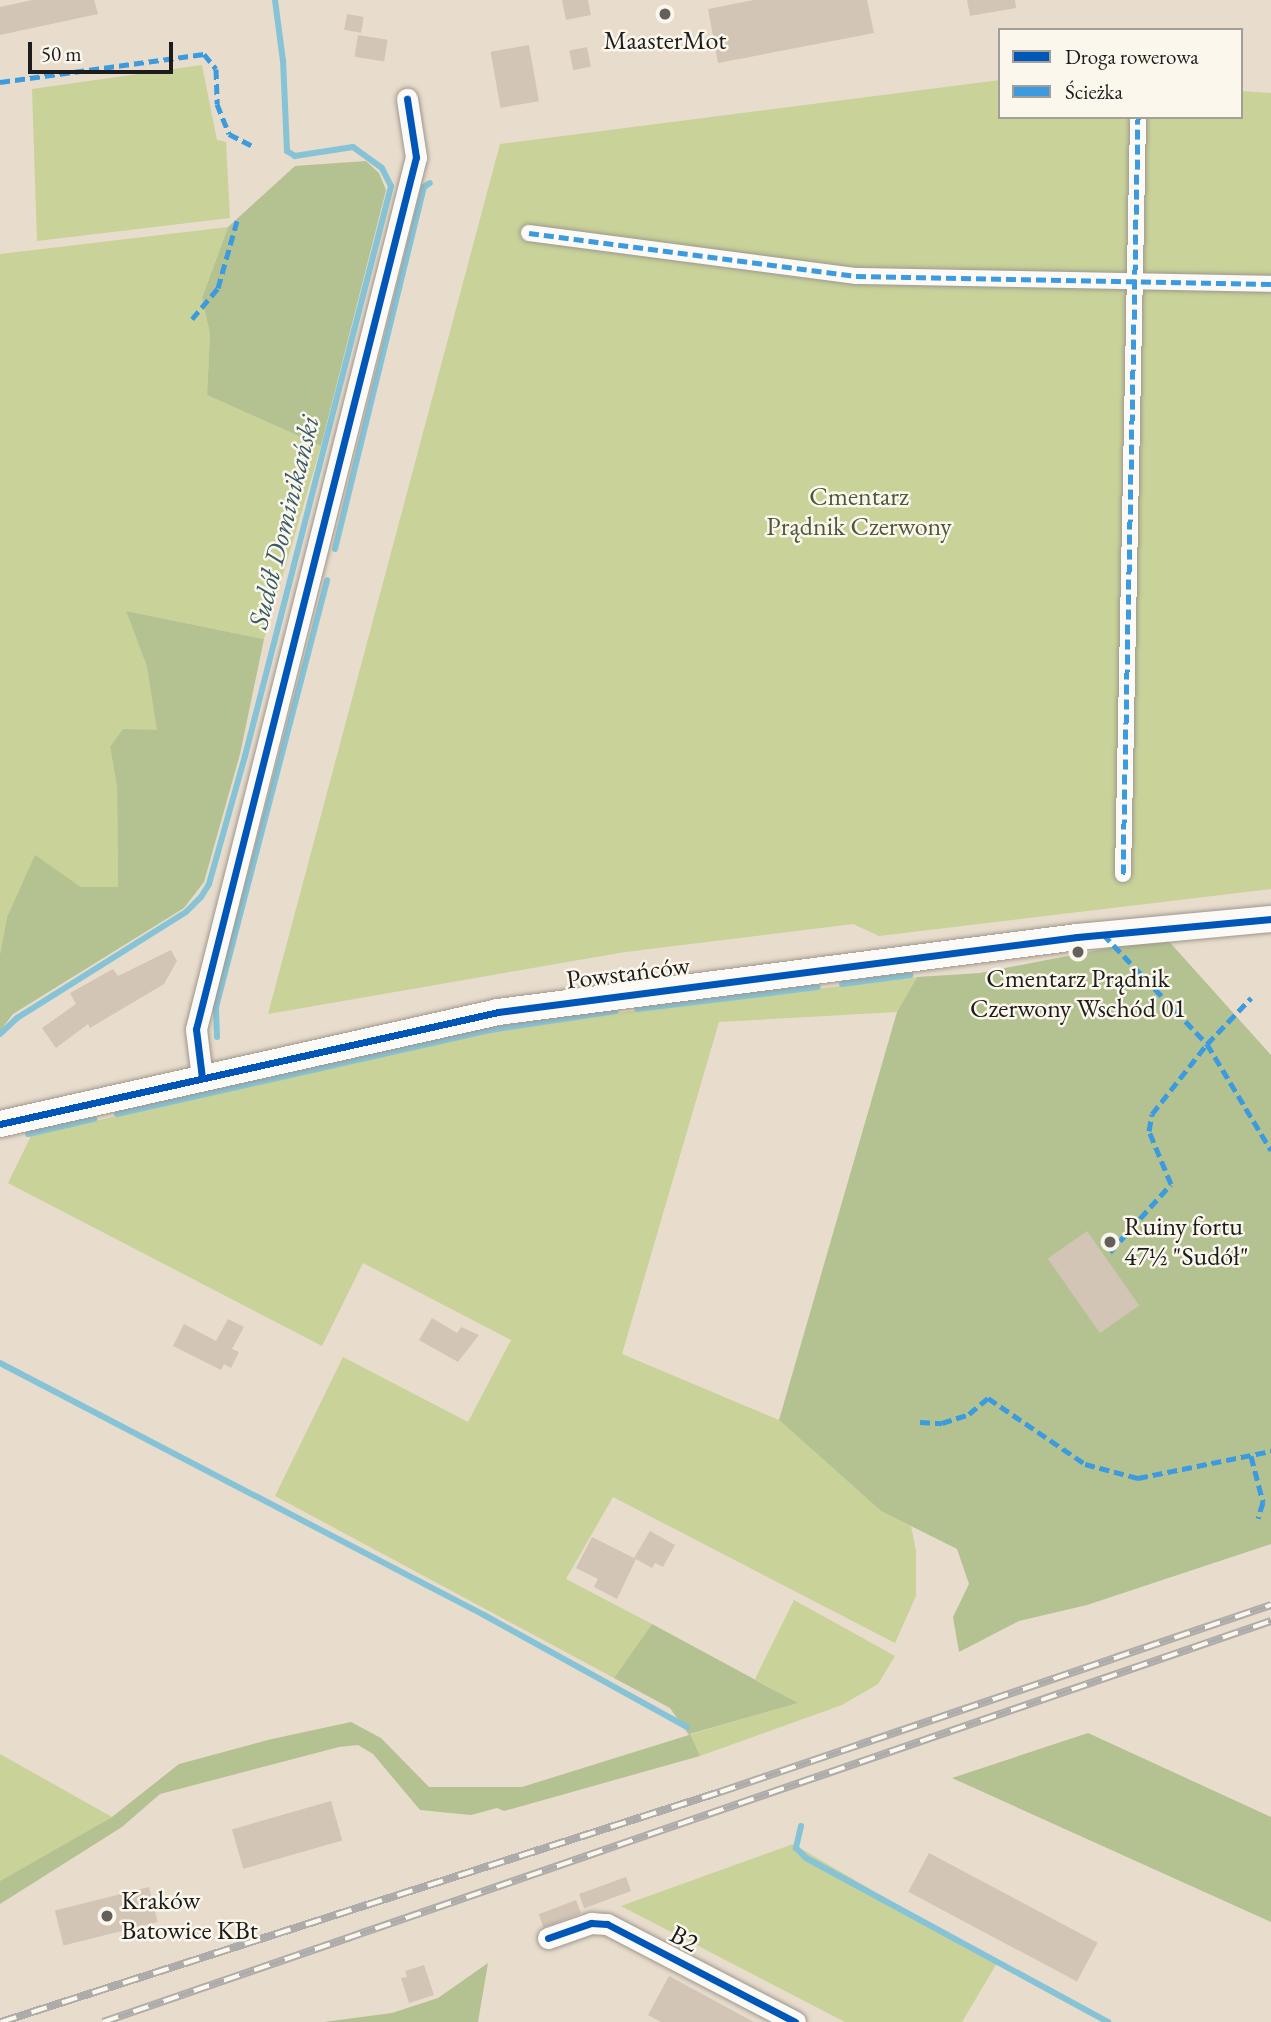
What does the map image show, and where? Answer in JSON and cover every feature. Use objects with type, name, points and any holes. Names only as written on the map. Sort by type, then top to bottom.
[{"type":"street","points":[[202,1078],[196,1029],[416,157],[407,99]]},
{"type":"street","points":[[1124,874],[1138,119]]},
{"type":"street","points":[[529,233],[856,276],[1271,284]]},
{"type":"street","name":"Powstańców","points":[[0,1124],[498,1012],[1077,937],[1271,919]]},
{"type":"street","name":"B2","points":[[548,1938],[590,1923],[607,1924],[795,2022]]},
{"type":"green space","points":[[202,65],[217,140],[226,142],[230,218],[37,241],[32,89]]},
{"type":"green space","name":"Cmentarz Prądnik Czerwony","points":[[998,80],[998,119],[1243,119],[1243,91],[1271,93],[1271,889],[879,936],[853,924],[625,952],[268,1014],[500,144]]},
{"type":"green space","points":[[366,161],[379,173],[386,190],[321,446],[207,395],[210,334],[202,298],[228,227],[295,166]]},
{"type":"green space","points":[[228,227],[202,298],[210,334],[207,395],[321,446],[264,639],[126,611],[147,667],[158,730],[110,747],[117,787],[118,887],[81,887],[35,856],[7,917],[0,954],[0,254]]},
{"type":"green space","points":[[126,611],[264,639],[240,754],[204,882],[184,908],[13,1014],[0,1031],[0,954],[7,917],[35,855],[81,887],[118,887],[117,787],[110,747],[123,729],[157,730],[147,667]]},
{"type":"green space","points":[[1165,937],[1271,1055],[1271,1544],[1087,1605],[1019,1621],[959,1652],[953,1617],[969,1584],[957,1549],[881,1511],[779,1420],[897,1012],[917,977],[980,973]]},
{"type":"green space","points":[[917,977],[897,1012],[719,1022],[622,1354],[779,1420],[881,1511],[911,1526],[916,1551],[916,1596],[895,1643],[613,1497],[566,1579],[652,1624],[614,1678],[275,1496],[343,1357],[468,1422],[511,1340],[363,1263],[322,1346],[8,1183],[31,1136],[499,1027]]},
{"type":"green space","points":[[794,1600],[895,1656],[878,1684],[842,1705],[700,1756],[689,1735],[797,1703],[755,1679]]},
{"type":"green space","points":[[652,1624],[798,1703],[690,1734],[700,1756],[504,1811],[497,1808],[471,1815],[420,1810],[373,1754],[358,1745],[339,1747],[160,1794],[122,1827],[0,1904],[0,1881],[112,1817],[179,1764],[272,1739],[351,1722],[381,1738],[429,1787],[522,1787],[689,1735],[670,1708],[614,1678]]},
{"type":"green space","points":[[1088,1733],[1271,1817],[1271,1922],[952,1778]]},
{"type":"green space","points":[[0,1754],[112,1817],[0,1881]]},
{"type":"green space","points":[[793,1844],[997,1963],[962,2022],[845,2022],[621,1906]]},
{"type":"green space","points":[[488,1963],[478,2022],[324,2022],[392,2013],[438,1998]]},
{"type":"building","points":[[32,0],[94,0],[98,14],[0,35],[0,7]]},
{"type":"building","points":[[562,0],[588,0],[591,15],[566,20]]},
{"type":"building","points":[[754,0],[867,0],[874,33],[718,63],[708,9]]},
{"type":"building","points":[[967,0],[1015,0],[1016,8],[970,16]]},
{"type":"building","points":[[347,14],[364,17],[361,33],[344,30]]},
{"type":"building","points":[[358,35],[388,40],[384,61],[355,57]]},
{"type":"building","points":[[529,45],[539,101],[500,108],[491,52]]},
{"type":"building","points":[[587,47],[591,67],[573,70],[569,50]]},
{"type":"building","points":[[171,950],[177,961],[164,984],[90,1028],[88,1024],[56,1048],[42,1028],[76,1004],[70,993],[113,969],[118,976]]},
{"type":"building","points":[[1087,1231],[1139,1306],[1100,1333],[1048,1259]]},
{"type":"building","points":[[432,1318],[457,1333],[461,1327],[479,1335],[458,1362],[419,1340]]},
{"type":"building","points":[[228,1319],[244,1327],[232,1349],[239,1352],[231,1368],[224,1364],[221,1370],[173,1346],[184,1324],[216,1341]]},
{"type":"building","points":[[650,1531],[675,1545],[663,1567],[655,1563],[652,1568],[634,1558]]},
{"type":"building","points":[[592,1537],[636,1559],[617,1599],[594,1587],[598,1579],[576,1568]]},
{"type":"building","points":[[331,1801],[342,1840],[243,1869],[232,1829]]},
{"type":"building","points":[[929,1853],[1098,1943],[1077,1982],[908,1892]]},
{"type":"building","points":[[626,1877],[631,1891],[584,1908],[579,1894]]},
{"type":"building","name":"Kraków Batowice KBt","points":[[149,1887],[158,1922],[64,1945],[55,1910]]},
{"type":"building","points":[[576,1900],[581,1913],[544,1927],[539,1914]]},
{"type":"building","points":[[424,1965],[434,1995],[409,2003],[401,1978],[407,1977],[405,1971]]},
{"type":"building","points":[[669,1976],[754,2022],[661,2022],[648,2015]]},
{"type":"waterway","name":"Sudół Dominikański","points":[[0,1034],[17,1018],[186,912],[201,897],[209,884],[245,756],[391,186],[382,168],[353,147],[295,156],[287,151],[283,61],[275,0]]},
{"type":"waterway","points":[[335,549],[424,187],[430,183]]},
{"type":"waterway","points":[[217,1037],[216,1007],[327,580]]},
{"type":"waterway","points":[[842,984],[910,975]]},
{"type":"waterway","points":[[637,1009],[818,987]]},
{"type":"waterway","points":[[117,1114],[490,1030],[616,1011]]},
{"type":"waterway","points":[[28,1134],[94,1119]]},
{"type":"waterway","points":[[0,1363],[484,1615],[687,1727]]},
{"type":"waterway","points":[[801,1826],[796,1848],[806,1858],[1108,2022]]},
{"type":"railway","points":[[1,2022],[720,1792],[1271,1605]]},
{"type":"railway","points":[[103,2022],[1271,1621]]},
{"type":"marked path","points":[[0,82],[204,54],[216,69],[217,104],[229,134],[253,146]]},
{"type":"marked path","points":[[1123,874],[1138,119]]},
{"type":"marked path","points":[[192,319],[218,288],[237,221]]},
{"type":"marked path","points":[[529,233],[856,276],[1271,284]]},
{"type":"marked path","points":[[1103,934],[1207,1044],[1271,1150]]},
{"type":"marked path","points":[[1110,1252],[1171,1184],[1149,1131],[1152,1114],[1207,1044],[1251,998]]},
{"type":"marked path","points":[[920,1422],[942,1423],[969,1414],[988,1398],[1085,1464],[1138,1478],[1271,1451]]},
{"type":"marked path","points":[[1251,1456],[1263,1502],[1258,1518]]},
{"type":"cycle path","points":[[202,1078],[196,1029],[416,157],[407,99]]},
{"type":"cycle path","points":[[0,1124],[498,1012],[1077,937],[1271,919]]},
{"type":"cycle path","points":[[548,1938],[591,1923],[607,1924],[795,2022]]},
{"type":"place","name":"MaasterMot","points":[[665,14]]},
{"type":"place","name":"Cmentarz Prądnik Czerwony Wschód 01","points":[[1078,952]]},
{"type":"place","name":"Ruiny fortu 47½ \"Sudół\"","points":[[1110,1242]]},
{"type":"place","name":"Kraków Batowice KBt","points":[[107,1916]]}]
